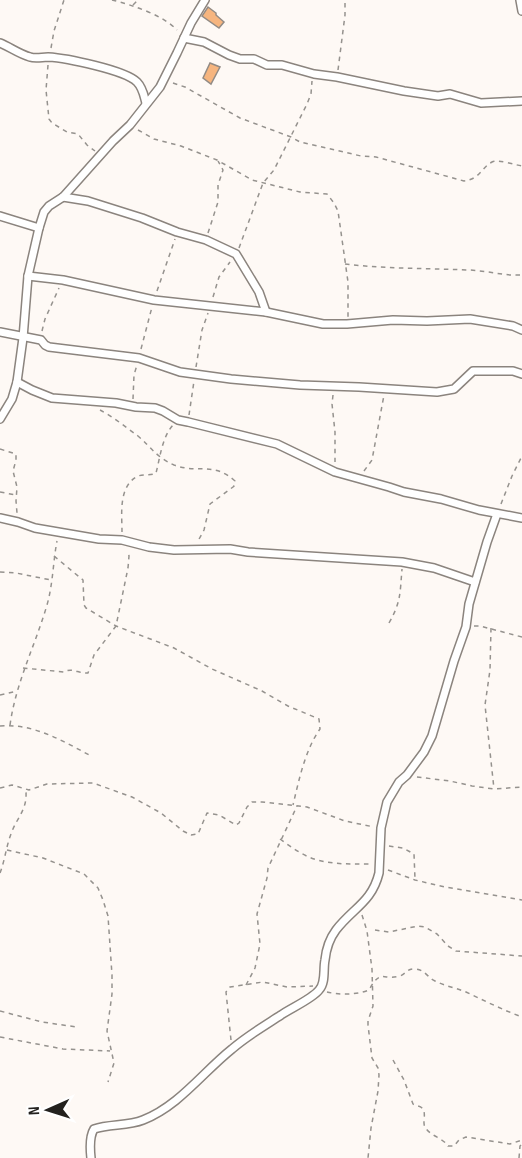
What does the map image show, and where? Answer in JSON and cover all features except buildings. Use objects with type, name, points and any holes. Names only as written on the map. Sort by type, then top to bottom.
[{"type":"street","points":[[0,419],[12,399],[17,382],[28,276],[44,212],[63,197],[130,125],[160,87],[190,22],[205,0]]},
{"type":"street","points":[[520,0],[522,10]]},
{"type":"street","points":[[184,38],[204,42],[240,59],[254,59],[267,65],[282,65],[314,74],[404,91],[438,96],[450,94],[480,103],[522,101]]},
{"type":"street","points":[[0,43],[31,57],[49,57],[121,74],[139,84],[146,104]]},
{"type":"street","points":[[63,197],[88,201],[142,218],[177,232],[206,240],[236,254],[259,292],[266,312]]},
{"type":"street","points":[[0,216],[39,228]]},
{"type":"street","points":[[28,276],[63,280],[154,300],[266,312],[322,324],[470,319],[522,330]]},
{"type":"street","points":[[0,332],[41,340],[49,347],[139,358],[180,372],[277,384],[437,392],[453,389],[472,371],[513,371],[522,374]]},
{"type":"street","points":[[17,382],[52,398],[158,409],[178,420],[277,444],[335,472],[404,492],[441,498],[497,514],[522,518]]},
{"type":"street","points":[[91,1158],[91,1135],[94,1129],[144,1120],[159,1112],[181,1096],[232,1048],[321,988],[325,959],[331,939],[375,887],[380,864],[381,828],[387,802],[399,782],[424,752],[432,736],[453,661],[466,627],[475,582],[497,514]]},
{"type":"street","points":[[0,518],[35,528],[174,550],[230,549],[402,562],[434,568],[475,582]]},
{"type":"path","points":[[64,0],[49,57],[46,90],[49,119],[67,132],[78,134],[87,145],[101,155]]},
{"type":"path","points":[[112,0],[133,5],[172,25],[184,38]]},
{"type":"path","points":[[133,5],[138,0]]},
{"type":"path","points":[[337,77],[345,0]]},
{"type":"path","points":[[188,422],[202,330],[219,277],[236,254],[263,183],[274,171],[291,137],[311,94],[314,74]]},
{"type":"path","points":[[163,80],[185,87],[240,118],[304,144],[376,157],[464,181],[476,177],[495,161],[522,166]]},
{"type":"path","points":[[130,125],[154,139],[181,146],[217,160],[252,180],[300,192],[327,194],[338,211],[348,282],[347,324]]},
{"type":"path","points":[[206,240],[218,202],[218,185],[223,170],[217,160]]},
{"type":"path","points":[[132,405],[134,375],[145,329],[177,232]]},
{"type":"path","points":[[345,264],[375,268],[470,270],[522,275]]},
{"type":"path","points":[[41,340],[45,319],[63,280]]},
{"type":"path","points":[[333,386],[335,472]]},
{"type":"path","points":[[358,478],[372,460],[385,389]]},
{"type":"path","points":[[97,409],[139,437],[160,458],[186,468],[213,468],[229,476],[235,483],[228,492],[210,504],[204,530],[190,550]]},
{"type":"path","points":[[23,668],[64,672],[70,670],[86,674],[90,669],[97,651],[116,626],[129,561],[122,540],[123,493],[131,481],[138,476],[155,474],[165,439],[178,420]]},
{"type":"path","points":[[0,448],[16,454],[13,471],[17,487],[18,522]]},
{"type":"path","points":[[497,514],[522,456]]},
{"type":"path","points":[[0,492],[16,495]]},
{"type":"path","points":[[10,725],[12,708],[23,668],[47,604],[59,531]]},
{"type":"path","points":[[54,556],[83,579],[86,608],[116,626],[174,648],[212,669],[319,719],[320,729],[308,753],[293,806]]},
{"type":"path","points":[[389,623],[401,596],[402,562]]},
{"type":"path","points":[[0,572],[52,581]]},
{"type":"path","points":[[466,627],[480,626],[522,637]]},
{"type":"path","points":[[491,628],[490,670],[485,705],[494,789]]},
{"type":"path","points":[[0,695],[18,691]]},
{"type":"path","points":[[0,726],[10,725],[48,734],[92,756]]},
{"type":"path","points":[[407,775],[494,789],[522,787]]},
{"type":"path","points":[[0,788],[12,785],[29,790],[47,784],[93,783],[152,808],[191,836],[198,834],[208,813],[219,815],[237,825],[252,802],[307,807],[345,821],[381,828]]},
{"type":"path","points":[[0,873],[11,833],[24,810],[27,801],[26,793],[29,790]]},
{"type":"path","points":[[246,985],[255,968],[260,945],[257,914],[268,868],[297,805]]},
{"type":"path","points":[[280,839],[313,859],[336,863],[380,864],[387,870],[415,880],[522,900]]},
{"type":"path","points":[[381,844],[403,848],[414,854],[415,880]]},
{"type":"path","points":[[7,850],[43,858],[84,874],[98,888],[108,916],[112,984],[107,1031],[114,1063],[108,1082]]},
{"type":"path","points":[[359,907],[369,938],[373,1008],[368,1025],[371,1054],[379,1075],[368,1158]]},
{"type":"path","points":[[375,930],[389,932],[422,926],[437,934],[456,951],[522,956]]},
{"type":"path","points":[[232,1048],[226,992],[230,987],[263,982],[287,987],[321,988],[333,994],[361,993],[369,990],[372,983],[381,977],[401,976],[409,969],[417,969],[433,981],[465,992],[522,1017]]},
{"type":"path","points":[[0,1011],[42,1022],[77,1027]]},
{"type":"path","points":[[0,1037],[63,1048],[111,1051]]},
{"type":"path","points":[[393,1060],[413,1104],[424,1111],[424,1123],[427,1129],[446,1142],[448,1146],[454,1146],[466,1137],[510,1144],[522,1142],[519,1158]]}]
